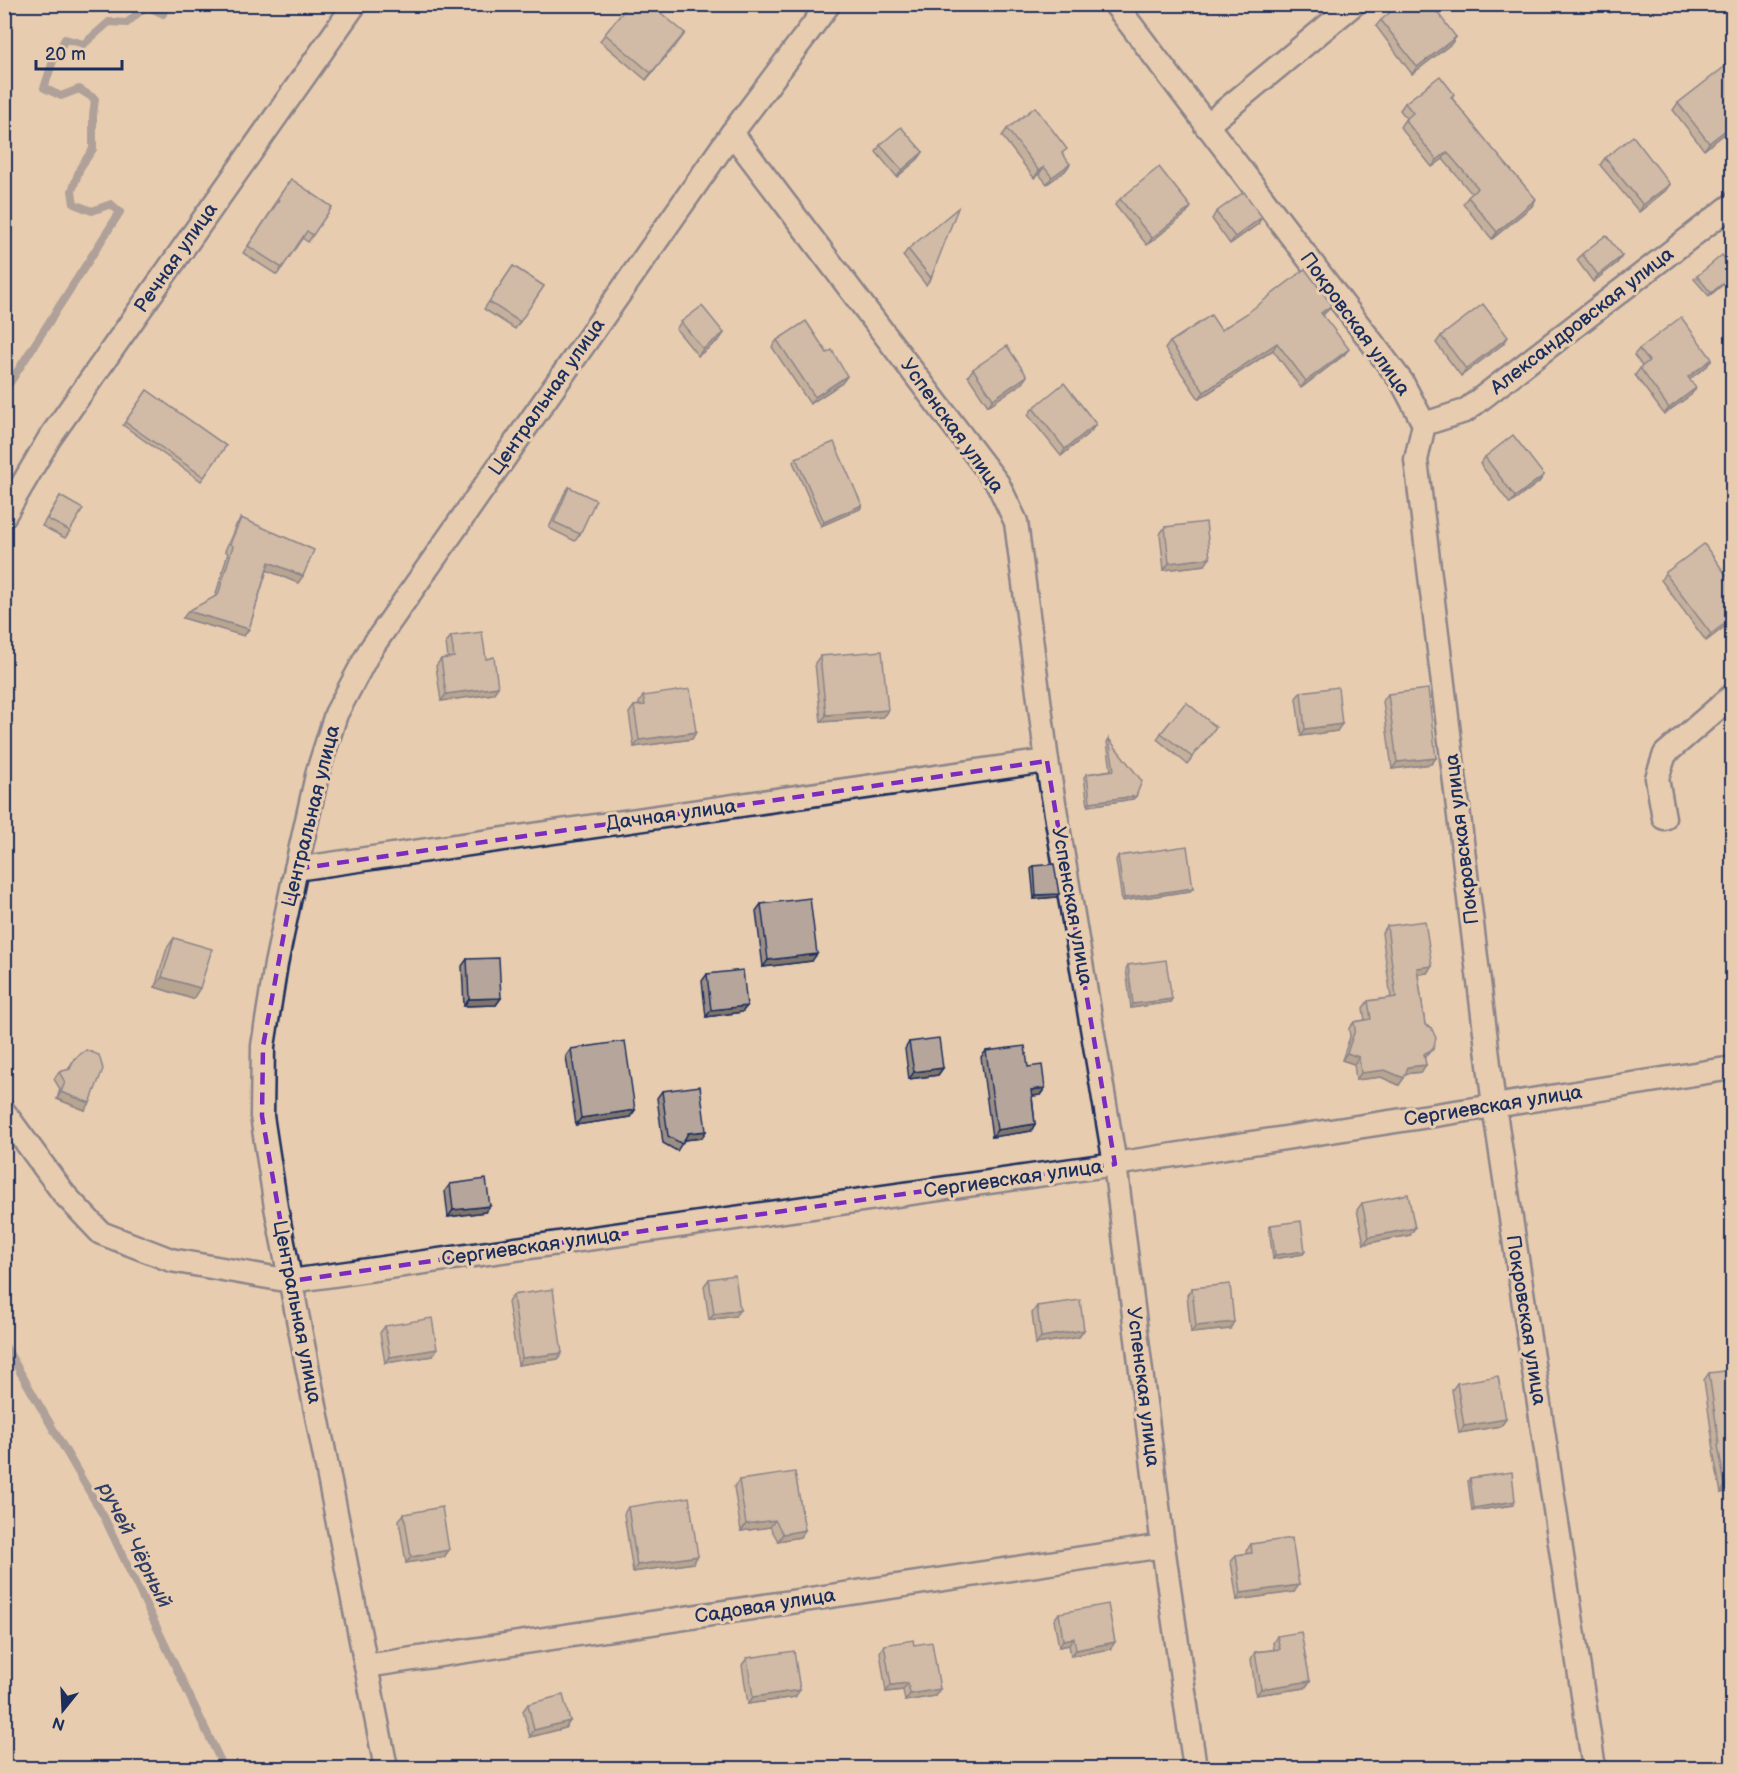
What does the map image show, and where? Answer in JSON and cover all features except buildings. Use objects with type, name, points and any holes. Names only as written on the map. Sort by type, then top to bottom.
[{"type":"street","name":"Речная улица","points":[[4,516],[49,439],[355,4]]},
{"type":"street","name":"Центральная улица","points":[[386,1768],[276,1206],[262,1116],[263,1046],[276,964],[318,771],[336,714],[370,650],[732,133],[829,4]]},
{"type":"street","name":"Покровская улица","points":[[1116,4],[1206,126],[1402,382],[1424,424],[1416,460],[1494,1107],[1594,1768]]},
{"type":"street","points":[[1206,126],[1354,4]]},
{"type":"street","name":"Успенская улица","points":[[732,133],[998,484],[1016,522],[1047,761],[1115,1164],[1163,1546],[1195,1768]]},
{"type":"street","name":"Александровская улица","points":[[1424,424],[1465,411],[1732,205]]},
{"type":"street","points":[[1664,818],[1657,777],[1665,754],[1732,696]]},
{"type":"street","name":"Дачная улица","points":[[296,869],[1047,761]]},
{"type":"street","name":"Сергиевская улица","points":[[291,1281],[1115,1164],[1494,1107],[1732,1068]]},
{"type":"street","points":[[4,1112],[64,1194],[101,1233],[171,1260],[291,1281]]},
{"type":"street","name":"Садовая улица","points":[[366,1666],[1163,1546]]},
{"type":"highlighted area","points":[[1047,761],[1115,1164],[291,1281],[262,1116],[263,1046],[296,869]]},
{"type":"waterway","name":"ручей Чёрный","points":[[4,392],[120,212],[111,204],[92,211],[74,204],[72,191],[80,168],[93,149],[95,99],[79,89],[61,96],[44,88],[53,61],[65,39],[84,44],[109,22],[127,23],[146,6],[163,14],[166,4]]},
{"type":"waterway","name":"ручей Чёрный","points":[[4,1344],[104,1517],[224,1768]]}]
